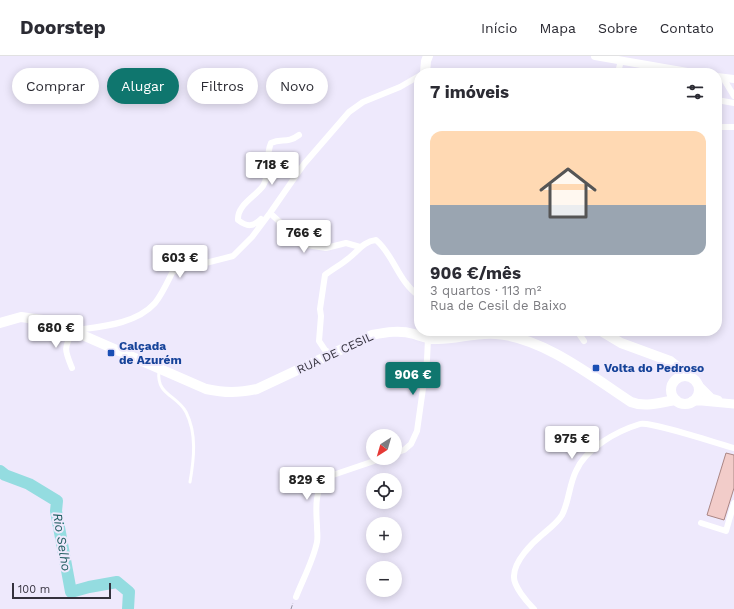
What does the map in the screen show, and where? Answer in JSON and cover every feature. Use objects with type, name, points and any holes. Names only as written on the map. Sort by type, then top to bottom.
[{"type":"main road","points":[[425,68],[428,56]]},
{"type":"main road","name":"RUA DE CESIL","points":[[0,324],[21,317],[44,320],[206,389],[220,392],[238,393],[257,389],[372,335],[387,331],[414,335]]},
{"type":"main road","name":"RUA DE CESIL","points":[[418,336],[437,340],[454,336]]},
{"type":"main road","name":"RUA DE CESIL","points":[[511,336],[559,355],[631,402],[649,405]]},
{"type":"main road","points":[[609,336],[621,343],[670,360],[696,381],[711,398],[729,404]]},
{"type":"main road","points":[[663,358],[670,365],[673,383],[672,393],[676,400]]},
{"type":"main road","points":[[649,405],[660,398],[681,376],[689,376]]},
{"type":"main road","points":[[692,401],[698,393],[698,385]]},
{"type":"main road","points":[[649,405],[676,400],[684,403],[702,400],[729,404]]},
{"type":"street","points":[[595,56],[620,60],[649,68]]},
{"type":"street","points":[[619,68],[620,60]]},
{"type":"street","points":[[722,78],[734,79]]},
{"type":"street","points":[[72,368],[65,351],[68,341],[76,333],[84,329],[109,325],[144,312],[155,302],[174,271],[233,256],[247,242],[270,213],[304,164],[349,112],[364,102],[400,87],[414,79]]},
{"type":"street","points":[[722,81],[734,96]]},
{"type":"street","points":[[722,101],[734,103]]},
{"type":"street","points":[[722,127],[734,127]]},
{"type":"street","points":[[270,213],[267,213],[257,224],[251,226],[238,220],[238,215],[241,209],[263,186],[269,163],[269,148],[271,143],[276,141],[285,142],[299,135]]},
{"type":"street","points":[[270,213],[300,244],[326,248],[346,243],[360,246]]},
{"type":"street","points":[[332,354],[325,350],[319,341],[321,316],[320,309],[325,275],[350,257],[360,246],[372,240],[376,240],[382,245],[402,279],[414,291]]},
{"type":"street","points":[[580,336],[584,341]]},
{"type":"street","points":[[402,451],[411,444],[417,431],[427,360],[428,339]]},
{"type":"street","points":[[534,609],[521,594],[517,585],[514,577],[516,567],[527,549],[562,515],[575,472],[580,464],[599,445],[609,438],[642,424],[657,426],[734,448]]},
{"type":"street","points":[[296,597],[318,540],[316,504],[318,491],[322,483],[328,477],[366,464]]},
{"type":"street","points":[[701,523],[726,531],[734,503]]},
{"type":"lane","points":[[159,370],[158,377],[160,386],[181,404],[190,422],[194,451],[190,482]]},
{"type":"building","points":[[726,453],[734,455],[734,488],[724,520],[707,515]]},
{"type":"waterway","name":"Rio Selho","points":[[0,471],[5,475],[29,484],[57,501],[56,511],[71,592],[117,582],[129,592],[128,609]]},
{"type":"place","name":"Calçada de Azurém","points":[[111,353]]},
{"type":"place","name":"Volta do Pedroso","points":[[596,368]]}]
